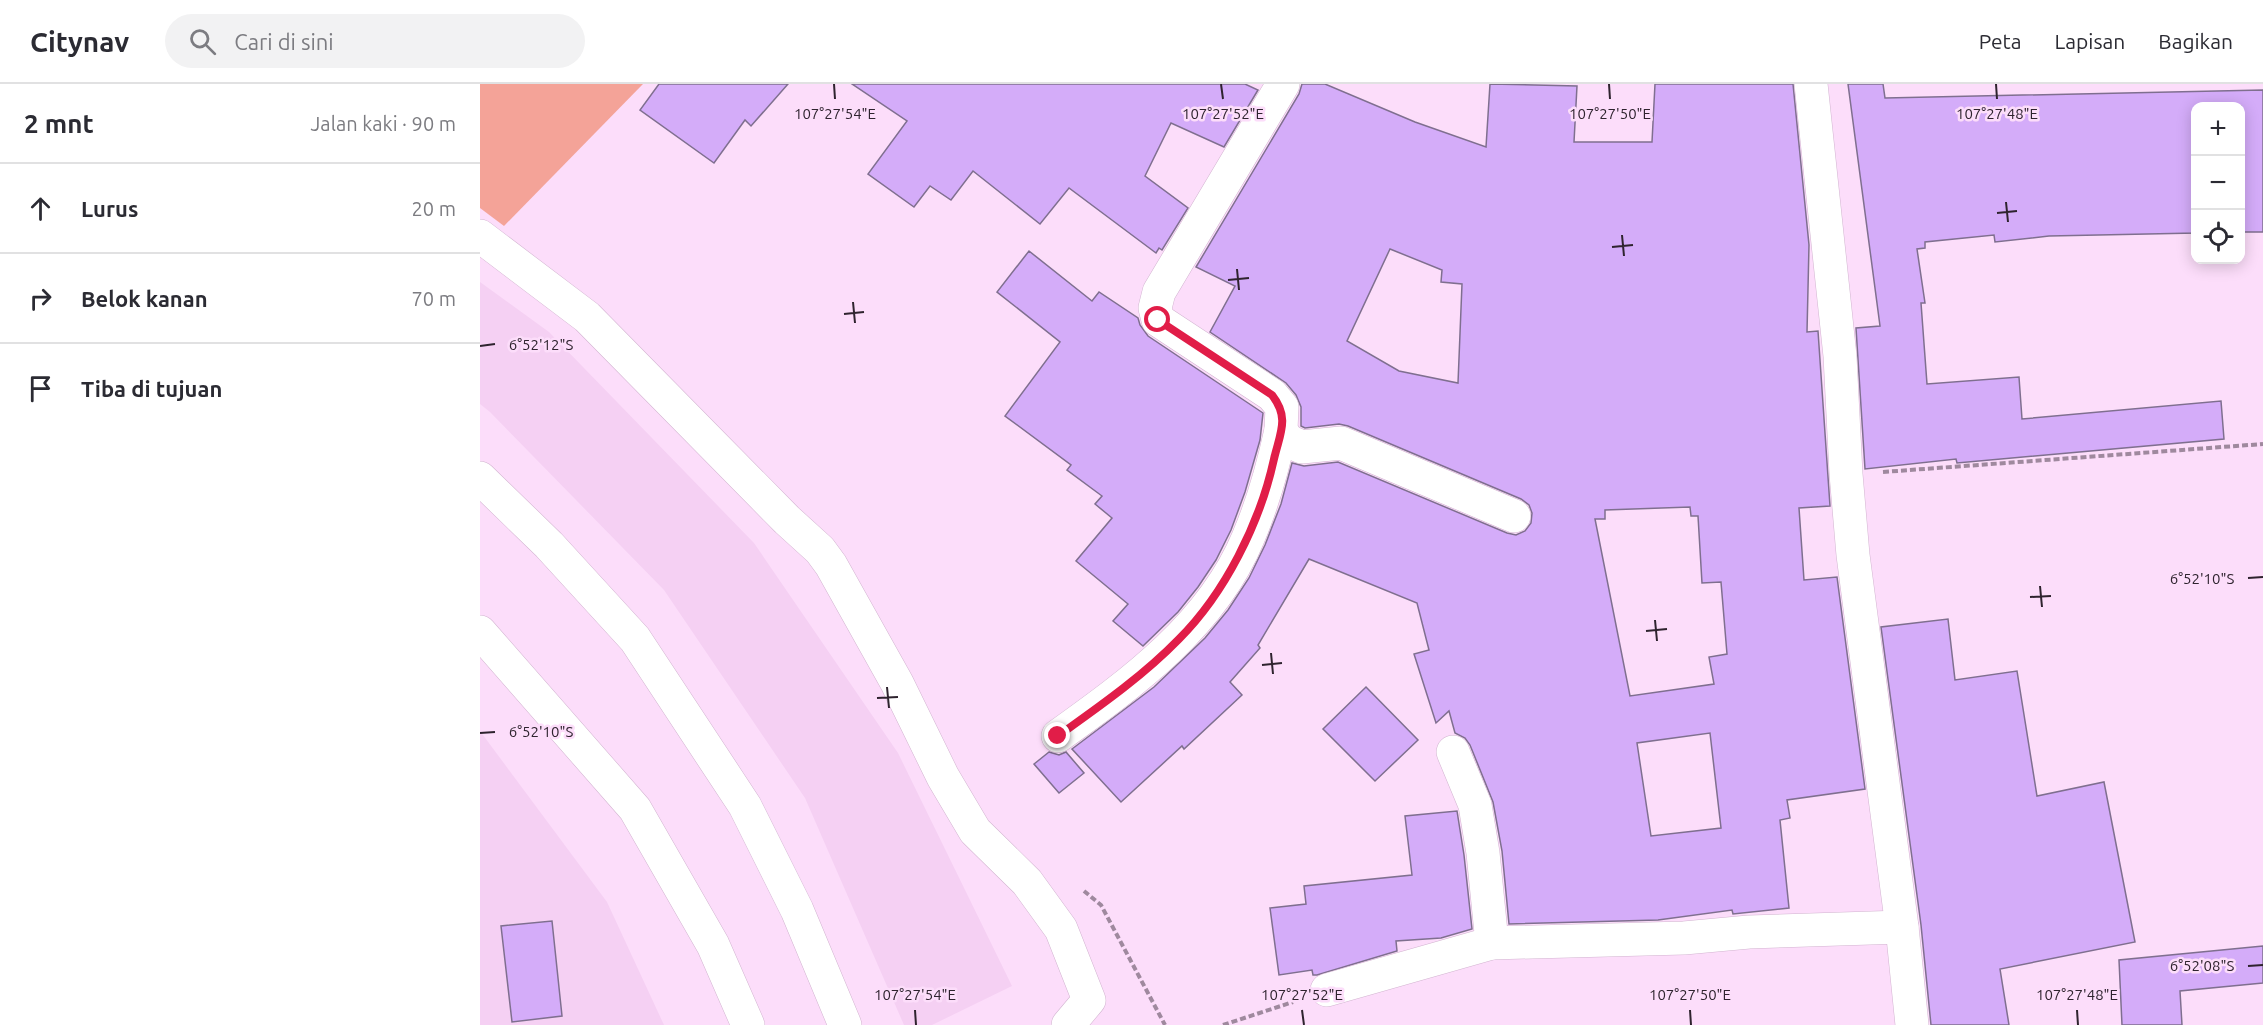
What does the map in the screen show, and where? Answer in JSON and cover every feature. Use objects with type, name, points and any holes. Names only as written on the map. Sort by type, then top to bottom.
[{"type":"street","points":[[1058,736],[1143,673],[1181,638],[1221,587],[1248,540],[1271,474],[1281,430],[1282,407],[1272,395],[1158,320],[1155,308],[1159,292],[1283,84]]},
{"type":"street","points":[[1811,84],[1840,356],[1853,555],[1902,927],[1912,1025]]},
{"type":"street","points":[[480,236],[587,317],[787,520],[820,550],[897,683],[943,777],[975,831],[1027,882],[1061,929],[1089,1000],[1068,1025]]},
{"type":"street","points":[[1281,430],[1288,441],[1302,447],[1341,443],[1515,516]]},
{"type":"street","points":[[480,478],[549,545],[635,639],[745,806],[797,910],[845,1025]]},
{"type":"street","points":[[480,632],[635,809],[713,945],[748,1025]]},
{"type":"street","points":[[1453,752],[1475,805],[1483,853],[1492,943]]},
{"type":"street","points":[[1327,990],[1492,943],[1684,938],[1749,932],[1902,927]]},
{"type":"path","points":[[1846,474],[2263,444]]},
{"type":"path","points":[[1081,889],[1101,905],[1165,1025]]},
{"type":"path","points":[[1223,1025],[1327,990]]},
{"type":"shaded area","points":[[480,84],[643,84],[504,226],[480,208]]},
{"type":"shaded area","points":[[480,282],[549,332],[754,543],[898,753],[1012,986],[932,1025],[904,1025],[805,798],[664,590],[480,404]]},
{"type":"shaded area","points":[[480,731],[607,902],[664,1025],[480,1025]]},
{"type":"building","points":[[659,84],[788,84],[751,126],[745,120],[714,163],[640,110]]},
{"type":"building","points":[[852,84],[1245,84],[1258,90],[1224,147],[1171,123],[1145,176],[1188,208],[1162,250],[1159,248],[1156,253],[1069,188],[1040,224],[973,171],[951,200],[930,186],[914,207],[868,174],[907,121]]},
{"type":"building","points":[[1302,84],[1325,84],[1415,122],[1486,147],[1490,84],[1577,86],[1574,142],[1652,142],[1655,84],[1793,84],[1809,245],[1807,332],[1818,331],[1830,506],[1799,508],[1804,580],[1837,577],[1865,789],[1787,800],[1790,818],[1780,820],[1789,908],[1733,914],[1732,910],[1658,920],[1509,924],[1502,851],[1493,802],[1470,745],[1465,738],[1455,733],[1449,711],[1436,723],[1414,654],[1429,650],[1417,603],[1309,559],[1258,645],[1260,648],[1230,682],[1242,695],[1184,749],[1182,746],[1121,802],[1072,749],[1154,687],[1205,638],[1228,610],[1249,578],[1265,545],[1281,504],[1292,463],[1304,466],[1338,462],[1507,533],[1516,535],[1525,531],[1531,523],[1532,513],[1529,505],[1521,499],[1348,426],[1339,424],[1305,428],[1301,426],[1301,407],[1296,395],[1286,383],[1210,332],[1235,286],[1196,267],[1299,94]],"holes":[[[1390,249],[1442,270],[1441,282],[1462,284],[1458,383],[1399,371],[1347,341]],[[1690,507],[1691,516],[1698,516],[1702,583],[1721,582],[1727,654],[1709,657],[1714,684],[1630,696],[1595,519],[1605,519],[1605,510]],[[1710,733],[1721,828],[1651,836],[1637,743]]]},
{"type":"building","points":[[1848,84],[1883,84],[1885,98],[2263,90],[2263,232],[2245,232],[2245,102],[2191,102],[2191,233],[2049,236],[1995,242],[1994,235],[1925,242],[1925,248],[1917,249],[1925,303],[1921,303],[1927,384],[2019,377],[2022,419],[2221,401],[2224,439],[1957,463],[1956,459],[1865,469],[1856,328],[1880,326]]},
{"type":"building","points":[[1029,251],[1092,301],[1099,292],[1138,318],[1148,336],[1263,413],[1260,440],[1245,492],[1231,530],[1216,560],[1178,612],[1143,646],[1113,621],[1128,604],[1076,561],[1112,518],[1095,504],[1102,496],[1067,470],[1071,465],[1005,416],[1060,342],[997,292]]},
{"type":"building","points":[[1948,619],[1955,680],[2017,671],[2037,796],[2104,782],[2135,942],[2000,969],[2009,1025],[1931,1025],[1921,925],[1881,627]]},
{"type":"building","points":[[1366,687],[1418,740],[1375,781],[1323,729]]},
{"type":"building","points":[[1049,752],[1059,755],[1066,752],[1084,773],[1059,793],[1034,764]]},
{"type":"building","points":[[1457,811],[1472,929],[1441,938],[1396,941],[1397,951],[1317,975],[1313,975],[1312,970],[1279,975],[1270,908],[1306,904],[1304,886],[1412,875],[1405,816]]},
{"type":"building","points":[[552,921],[562,1016],[512,1022],[501,926]]},
{"type":"building","points":[[2263,946],[2263,983],[2180,991],[2182,1025],[2122,1025],[2119,960]]},
{"type":"route","points":[[1058,736],[1143,673],[1181,638],[1221,587],[1248,540],[1271,474],[1283,418],[1282,407],[1272,395],[1250,379],[1158,320]]}]
